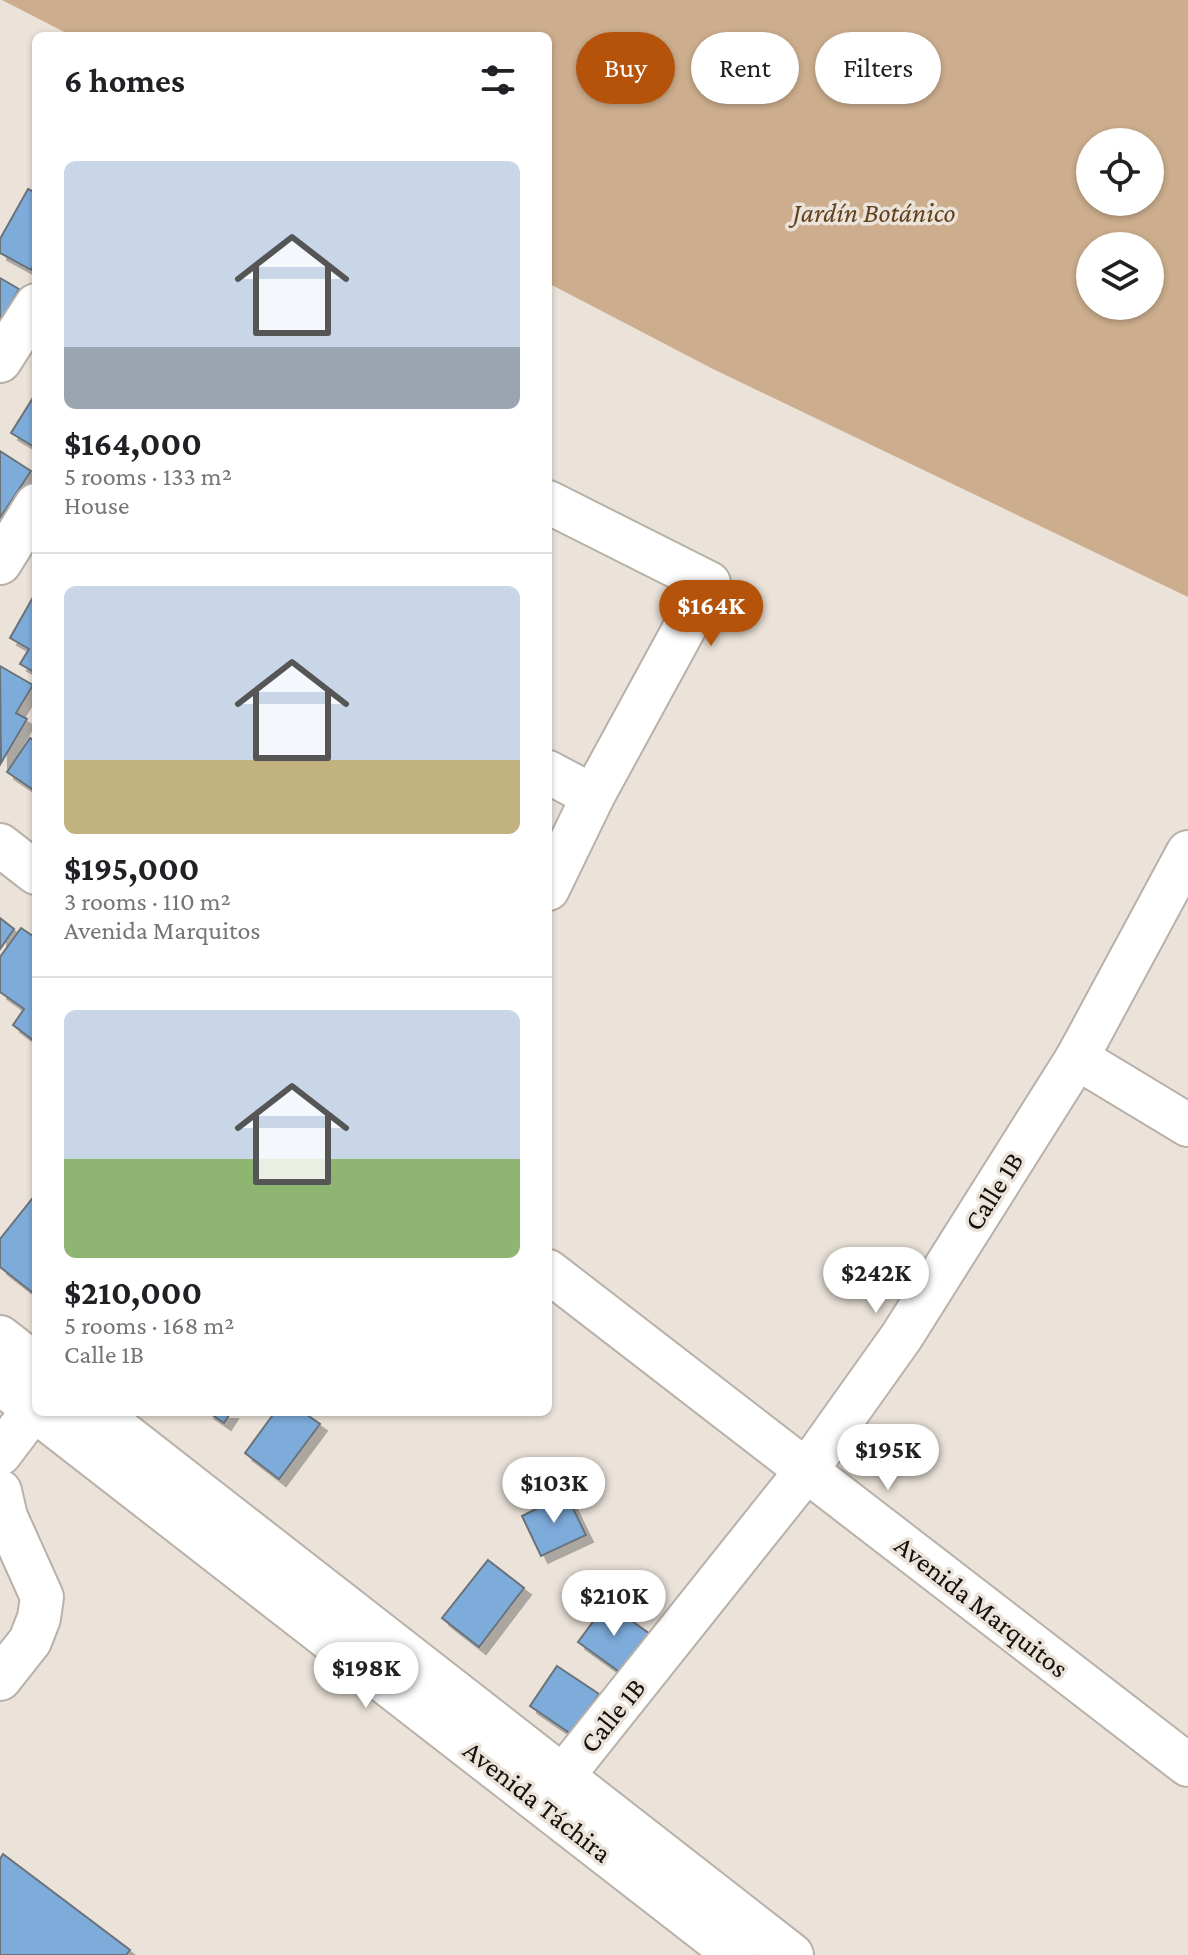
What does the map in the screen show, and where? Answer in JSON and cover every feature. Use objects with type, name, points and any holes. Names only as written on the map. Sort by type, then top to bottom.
[{"type":"street","points":[[0,361],[32,311]]},
{"type":"street","points":[[552,504],[709,583],[593,796],[552,881]]},
{"type":"street","points":[[0,563],[32,511]]},
{"type":"street","points":[[552,774],[593,796]]},
{"type":"street","points":[[0,845],[32,870]]},
{"type":"street","name":"Calle 1B","points":[[562,1777],[806,1471],[902,1336],[1077,1058],[1188,852]]},
{"type":"street","points":[[1077,1058],[1188,1125]]},
{"type":"street","name":"Avenida Marquitos","points":[[552,1274],[1188,1765]]},
{"type":"street","points":[[0,1337],[32,1362]]},
{"type":"street","name":"Avenida Táchira","points":[[0,1383],[32,1408]]},
{"type":"street","points":[[0,1454],[32,1416]]},
{"type":"street","name":"Avenida Táchira","points":[[42,1416],[736,1955]]},
{"type":"street","points":[[101,1416],[792,1955]]},
{"type":"street","points":[[0,1491],[6,1517],[42,1597],[39,1618],[30,1641],[0,1679]]},
{"type":"green space","name":"Jardín Botánico","points":[[2,0],[1188,0],[1188,597],[711,368],[552,285],[552,32],[64,32]]},
{"type":"building","points":[[28,189],[32,191],[31,270],[0,253],[0,239]]},
{"type":"building","points":[[0,278],[19,289],[0,323]]},
{"type":"building","points":[[32,399],[32,446],[11,433]]},
{"type":"building","points":[[0,451],[31,471],[0,518]]},
{"type":"building","points":[[32,599],[32,671],[20,664],[29,649],[10,638]]},
{"type":"building","points":[[0,666],[32,684],[16,713],[27,719],[1,763]]},
{"type":"building","points":[[30,738],[32,739],[32,789],[7,772]]},
{"type":"building","points":[[0,918],[14,929],[0,949]]},
{"type":"building","points":[[21,928],[32,935],[32,1039],[13,1025],[24,1009],[0,992],[0,957]]},
{"type":"building","points":[[32,1199],[32,1292],[0,1267],[0,1239]]},
{"type":"building","points":[[214,1416],[228,1416],[224,1423]]},
{"type":"building","points":[[272,1416],[309,1416],[320,1424],[279,1479],[245,1453]]},
{"type":"building","points":[[566,1494],[586,1535],[541,1556],[522,1516]]},
{"type":"building","points":[[488,1560],[524,1588],[479,1647],[442,1618]]},
{"type":"building","points":[[607,1603],[650,1634],[621,1673],[578,1642]]},
{"type":"building","points":[[557,1666],[599,1694],[571,1734],[530,1706]]},
{"type":"building","points":[[3,1854],[130,1950],[126,1955],[0,1955],[0,1859]]}]
